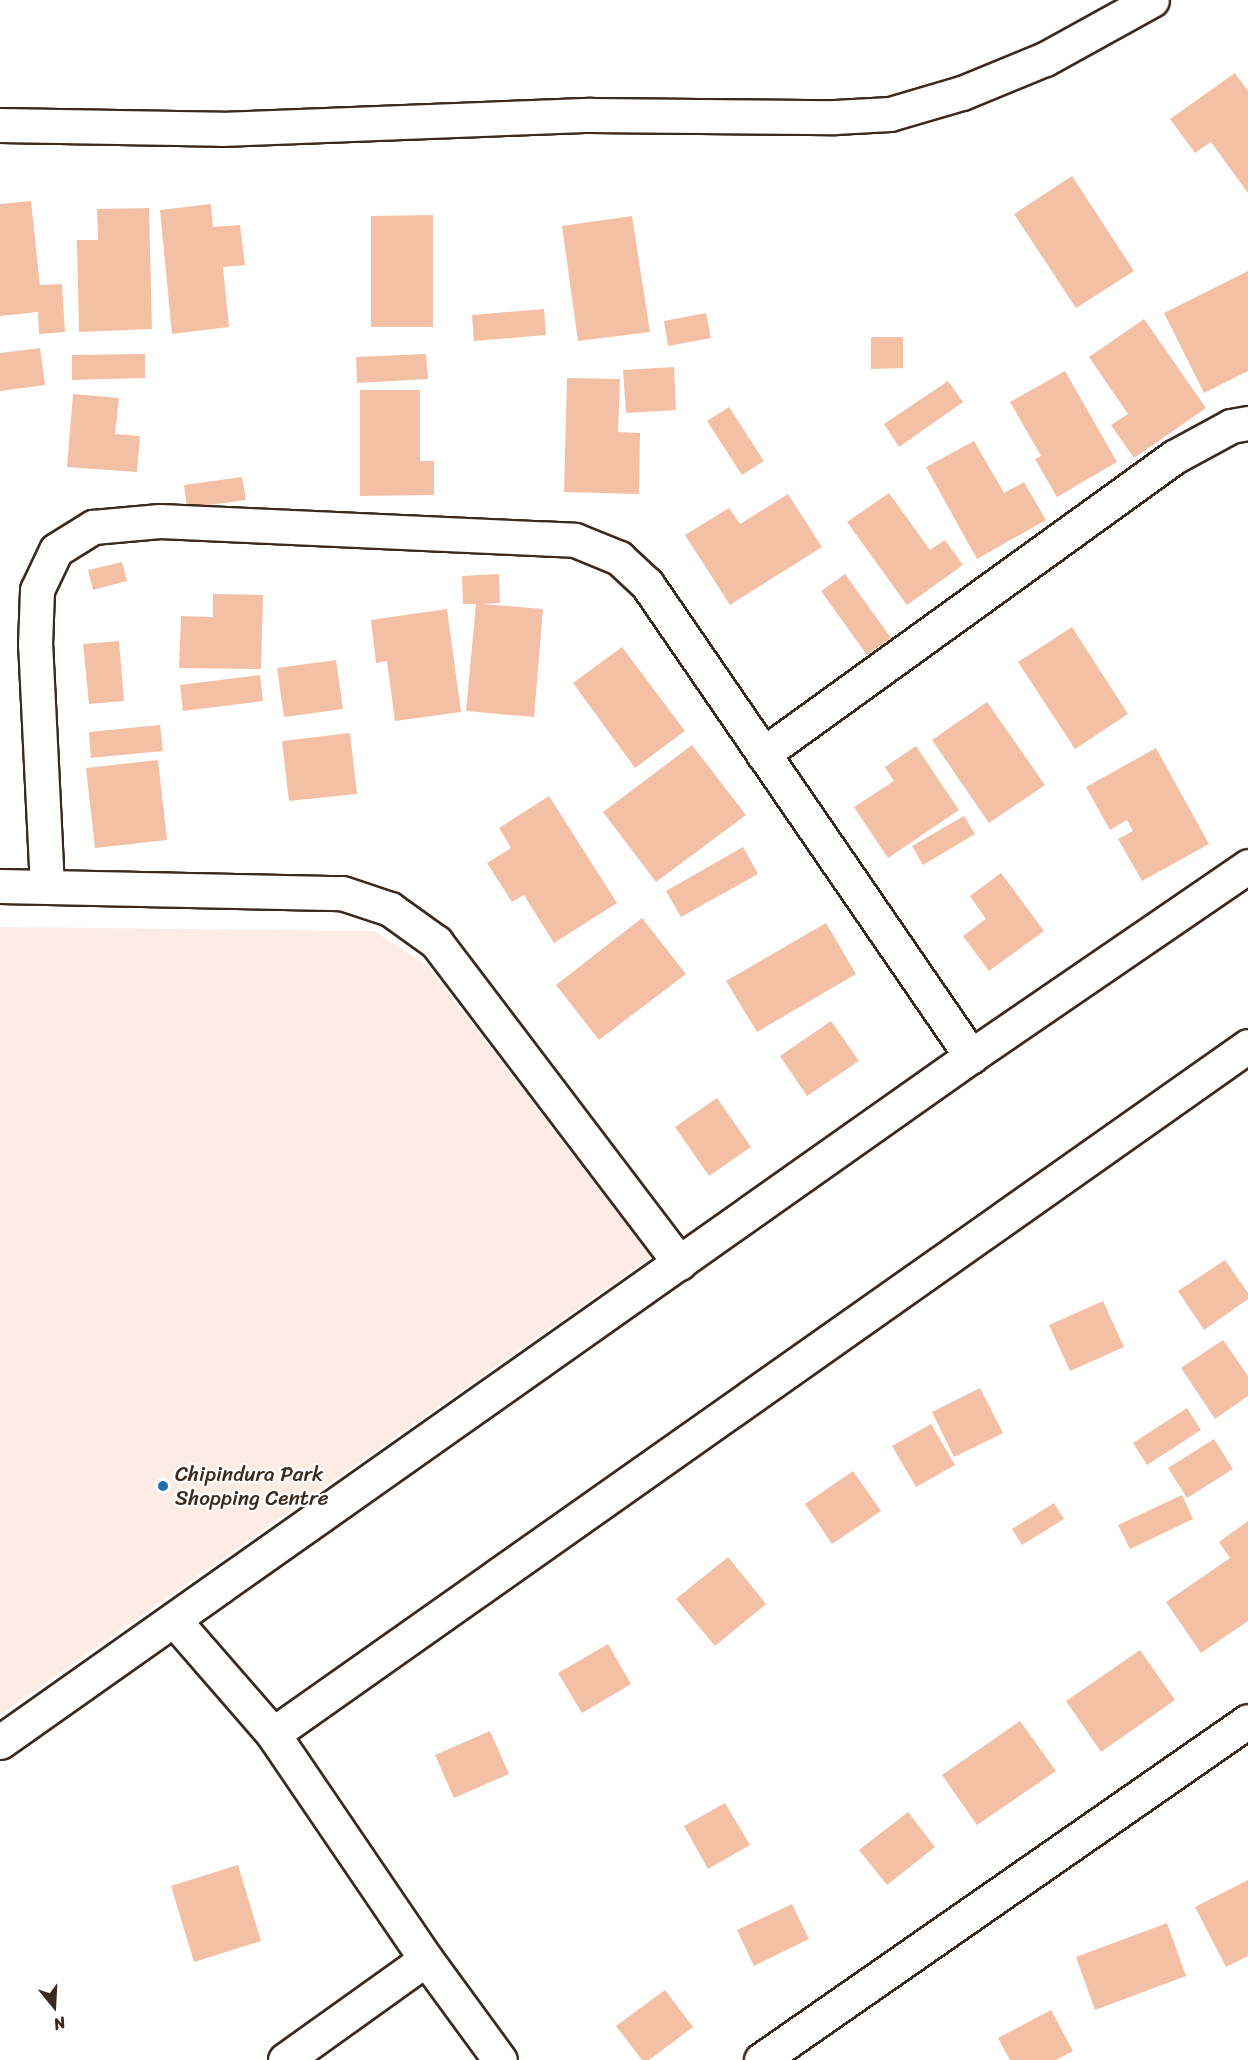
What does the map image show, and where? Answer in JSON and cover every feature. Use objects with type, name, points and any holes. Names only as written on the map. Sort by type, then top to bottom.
[{"type":"street","points":[[0,125],[220,129],[591,115],[835,117],[891,114],[962,93],[1046,59],[1152,0]]},
{"type":"street","points":[[763,754],[1174,457],[1231,426],[1248,423]]},
{"type":"street","points":[[46,887],[35,645],[37,590],[56,550],[93,527],[159,521],[575,540],[619,558],[647,584],[971,1056]]},
{"type":"street","points":[[0,1742],[971,1056],[1248,866]]},
{"type":"street","points":[[0,886],[342,893],[390,909],[436,942],[680,1263]]},
{"type":"street","points":[[273,1734],[1248,1046]]},
{"type":"street","points":[[174,1620],[273,1734],[426,1959],[500,2060]]},
{"type":"street","points":[[761,2060],[1248,1722]]},
{"type":"street","points":[[285,2060],[426,1959]]},
{"type":"shaded area","name":"Chipindura Park Shopping Centre","points":[[0,927],[374,931],[427,965],[651,1257],[0,1715]]},
{"type":"building","points":[[1235,73],[1248,91],[1248,193],[1211,142],[1195,153],[1170,119]]},
{"type":"building","points":[[1072,176],[1134,271],[1076,308],[1014,214]]},
{"type":"building","points":[[31,201],[40,285],[62,284],[65,332],[39,334],[38,312],[0,316],[0,204]]},
{"type":"building","points":[[211,204],[213,227],[240,225],[245,265],[223,267],[229,327],[172,334],[160,210]]},
{"type":"building","points":[[149,208],[152,329],[79,332],[77,240],[98,240],[97,209]]},
{"type":"building","points":[[433,215],[433,327],[371,327],[371,216]]},
{"type":"building","points":[[632,216],[650,332],[578,341],[562,226]]},
{"type":"building","points":[[1248,271],[1248,371],[1204,393],[1164,313]]},
{"type":"building","points":[[544,309],[546,335],[474,341],[472,315]]},
{"type":"building","points":[[706,313],[711,338],[668,346],[664,321]]},
{"type":"building","points":[[1144,319],[1206,408],[1134,458],[1111,425],[1128,414],[1089,357]]},
{"type":"building","points":[[871,337],[903,337],[903,368],[871,369]]},
{"type":"building","points":[[40,348],[45,385],[0,391],[0,353]]},
{"type":"building","points":[[145,354],[145,378],[72,380],[72,355]]},
{"type":"building","points":[[426,354],[428,379],[357,383],[356,357]]},
{"type":"building","points":[[674,367],[676,410],[626,413],[623,370]]},
{"type":"building","points":[[1065,371],[1117,462],[1057,497],[1035,459],[1041,456],[1010,402]]},
{"type":"building","points":[[567,378],[620,379],[618,432],[640,433],[639,494],[564,492]]},
{"type":"building","points":[[948,381],[963,402],[899,447],[884,424]]},
{"type":"building","points":[[360,390],[420,390],[420,461],[434,461],[434,495],[360,496]]},
{"type":"building","points":[[73,394],[119,398],[115,434],[140,436],[137,472],[67,467]]},
{"type":"building","points":[[729,407],[764,461],[742,475],[707,421]]},
{"type":"building","points":[[974,441],[1004,493],[1024,482],[1046,520],[977,559],[926,467]]},
{"type":"building","points":[[242,477],[246,500],[187,508],[184,485]]},
{"type":"building","points":[[889,493],[930,550],[945,540],[963,565],[907,605],[847,522]]},
{"type":"building","points":[[788,494],[822,547],[730,605],[685,535],[729,508],[740,524]]},
{"type":"building","points":[[122,562],[127,581],[93,590],[88,570]]},
{"type":"building","points":[[499,574],[500,603],[483,604],[543,609],[534,717],[466,711],[476,604],[463,604],[462,576]]},
{"type":"building","points":[[845,574],[891,638],[867,655],[821,591]]},
{"type":"building","points":[[213,594],[263,595],[261,669],[179,668],[181,616],[213,617]]},
{"type":"building","points":[[447,609],[461,712],[395,721],[387,661],[376,663],[371,620]]},
{"type":"building","points":[[1072,627],[1128,714],[1075,749],[1018,662]]},
{"type":"building","points":[[119,641],[124,701],[89,704],[83,644]]},
{"type":"building","points":[[622,647],[685,731],[635,768],[573,683]]},
{"type":"building","points":[[336,660],[343,709],[284,717],[277,668]]},
{"type":"building","points":[[260,675],[263,701],[183,711],[180,685]]},
{"type":"building","points":[[987,702],[1045,785],[989,823],[932,740]]},
{"type":"building","points":[[160,725],[163,751],[91,758],[89,732]]},
{"type":"building","points":[[350,733],[357,794],[289,801],[282,741]]},
{"type":"building","points":[[692,745],[746,815],[656,882],[603,812]]},
{"type":"building","points":[[916,746],[959,810],[888,858],[854,807],[894,781],[885,767]]},
{"type":"building","points":[[1156,748],[1209,844],[1142,881],[1118,839],[1133,831],[1127,820],[1110,830],[1086,787]]},
{"type":"building","points":[[158,760],[167,840],[95,848],[86,768]]},
{"type":"building","points":[[549,796],[617,903],[554,943],[524,895],[512,902],[487,863],[511,848],[499,828]]},
{"type":"building","points":[[964,816],[975,834],[923,865],[912,846]]},
{"type":"building","points":[[743,847],[758,874],[681,917],[666,891]]},
{"type":"building","points":[[1001,873],[1044,931],[989,971],[963,936],[986,919],[970,896]]},
{"type":"building","points":[[642,918],[686,974],[599,1040],[556,985]]},
{"type":"building","points":[[826,923],[856,974],[757,1032],[726,981]]},
{"type":"building","points":[[831,1021],[859,1061],[807,1096],[780,1056]]},
{"type":"building","points":[[717,1098],[751,1147],[709,1176],[675,1127]]},
{"type":"building","points":[[1225,1260],[1248,1293],[1248,1299],[1204,1330],[1178,1291]]},
{"type":"building","points":[[1103,1301],[1124,1347],[1070,1371],[1049,1325]]},
{"type":"building","points":[[1223,1340],[1248,1376],[1248,1396],[1215,1419],[1181,1368]]},
{"type":"building","points":[[980,1388],[1003,1433],[954,1457],[932,1412]]},
{"type":"building","points":[[1187,1408],[1201,1430],[1147,1465],[1133,1443]]},
{"type":"building","points":[[931,1424],[955,1465],[916,1487],[892,1446]]},
{"type":"building","points":[[1214,1439],[1233,1469],[1187,1498],[1168,1468]]},
{"type":"building","points":[[853,1471],[881,1511],[832,1544],[805,1504]]},
{"type":"building","points":[[1182,1495],[1193,1519],[1130,1549],[1118,1525]]},
{"type":"building","points":[[1054,1503],[1064,1519],[1022,1545],[1012,1529]]},
{"type":"building","points":[[1248,1521],[1248,1621],[1201,1653],[1166,1602],[1230,1558],[1219,1542]]},
{"type":"building","points":[[728,1557],[766,1604],[715,1646],[676,1599]]},
{"type":"building","points":[[608,1644],[631,1684],[582,1713],[558,1673]]},
{"type":"building","points":[[1140,1650],[1175,1700],[1101,1752],[1066,1701]]},
{"type":"building","points":[[1020,1721],[1056,1771],[977,1825],[942,1775]]},
{"type":"building","points":[[490,1731],[509,1774],[454,1798],[435,1755]]},
{"type":"building","points":[[725,1803],[750,1845],[708,1869],[684,1826]]},
{"type":"building","points":[[908,1812],[935,1847],[887,1885],[859,1850]]},
{"type":"building","points":[[238,1865],[261,1941],[194,1962],[171,1886]]},
{"type":"building","points":[[1248,1880],[1248,1956],[1226,1967],[1195,1907]]},
{"type":"building","points":[[792,1904],[809,1939],[754,1966],[737,1930]]},
{"type":"building","points":[[1167,1923],[1186,1976],[1095,2010],[1076,1957]]},
{"type":"building","points":[[665,1990],[693,2027],[649,2060],[642,2060],[616,2026]]},
{"type":"building","points":[[1051,2010],[1073,2051],[1056,2060],[1010,2060],[998,2038]]},
{"type":"place","name":"Chipindura Park Shopping Centre","points":[[163,1486]]}]
